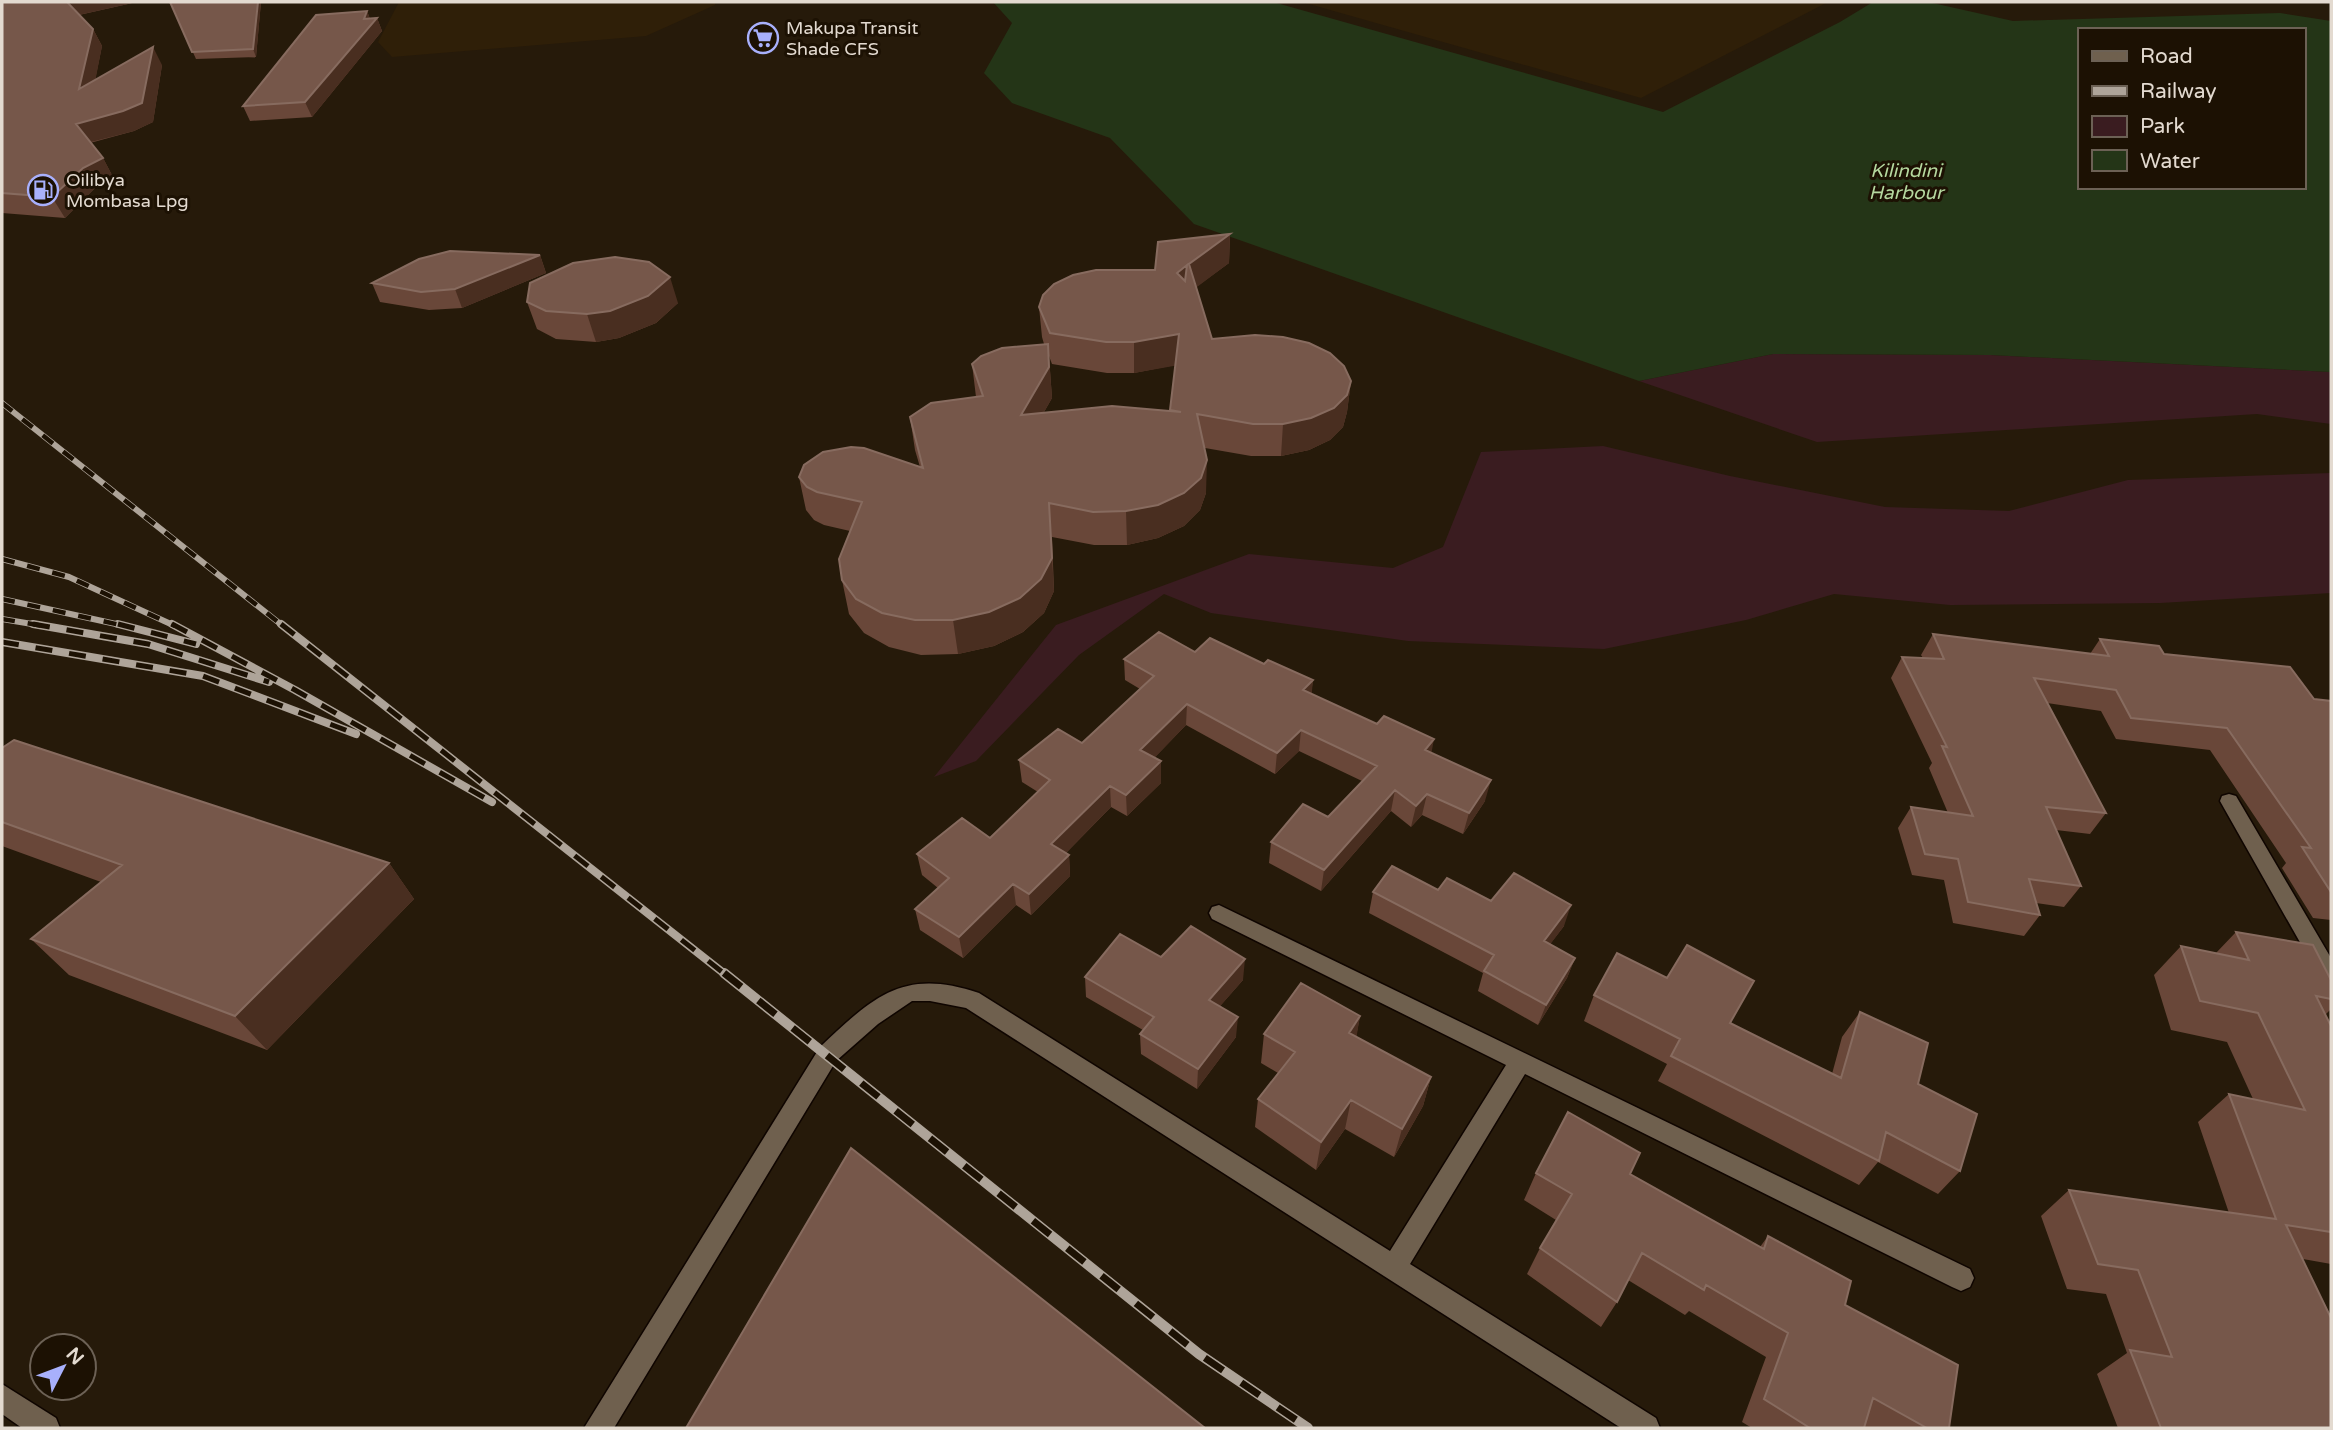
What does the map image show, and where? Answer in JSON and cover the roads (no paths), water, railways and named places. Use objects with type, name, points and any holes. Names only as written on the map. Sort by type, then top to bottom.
[{"type":"street","points":[[2229,801],[2331,977]]},
{"type":"street","points":[[1219,913],[1961,1278]]},
{"type":"street","points":[[598,1428],[828,1054],[851,1031],[885,1006],[914,990],[971,1000],[1646,1428]]},
{"type":"street","points":[[1393,1269],[1521,1060]]},
{"type":"street","points":[[2,1398],[46,1428]]},
{"type":"water","name":"Kilindini Harbour","points":[[993,2],[1273,2],[1663,112],[1840,22],[1873,2],[1928,2],[2013,21],[2280,13],[2331,21],[2331,372],[1991,355],[1773,354],[1639,381],[1194,224],[1110,138],[1012,103],[984,73],[1012,23]]},
{"type":"railway","points":[[2,403],[283,626]]},
{"type":"railway","points":[[2,559],[69,577],[175,626]]},
{"type":"railway","points":[[2,599],[125,626]]},
{"type":"railway","points":[[2,619],[44,626]]},
{"type":"railway","points":[[33,624],[148,644],[269,682]]},
{"type":"railway","points":[[118,624],[196,644]]},
{"type":"railway","points":[[172,624],[295,690],[492,802]]},
{"type":"railway","points":[[281,624],[726,975]]},
{"type":"railway","points":[[2,642],[203,676],[356,734]]},
{"type":"railway","points":[[724,973],[1199,1354],[1308,1428]]},
{"type":"place","name":"Makupa Transit Shade CFS","points":[[763,38]]},
{"type":"place","name":"Oilibya Mombasa Lpg","points":[[43,190]]}]
